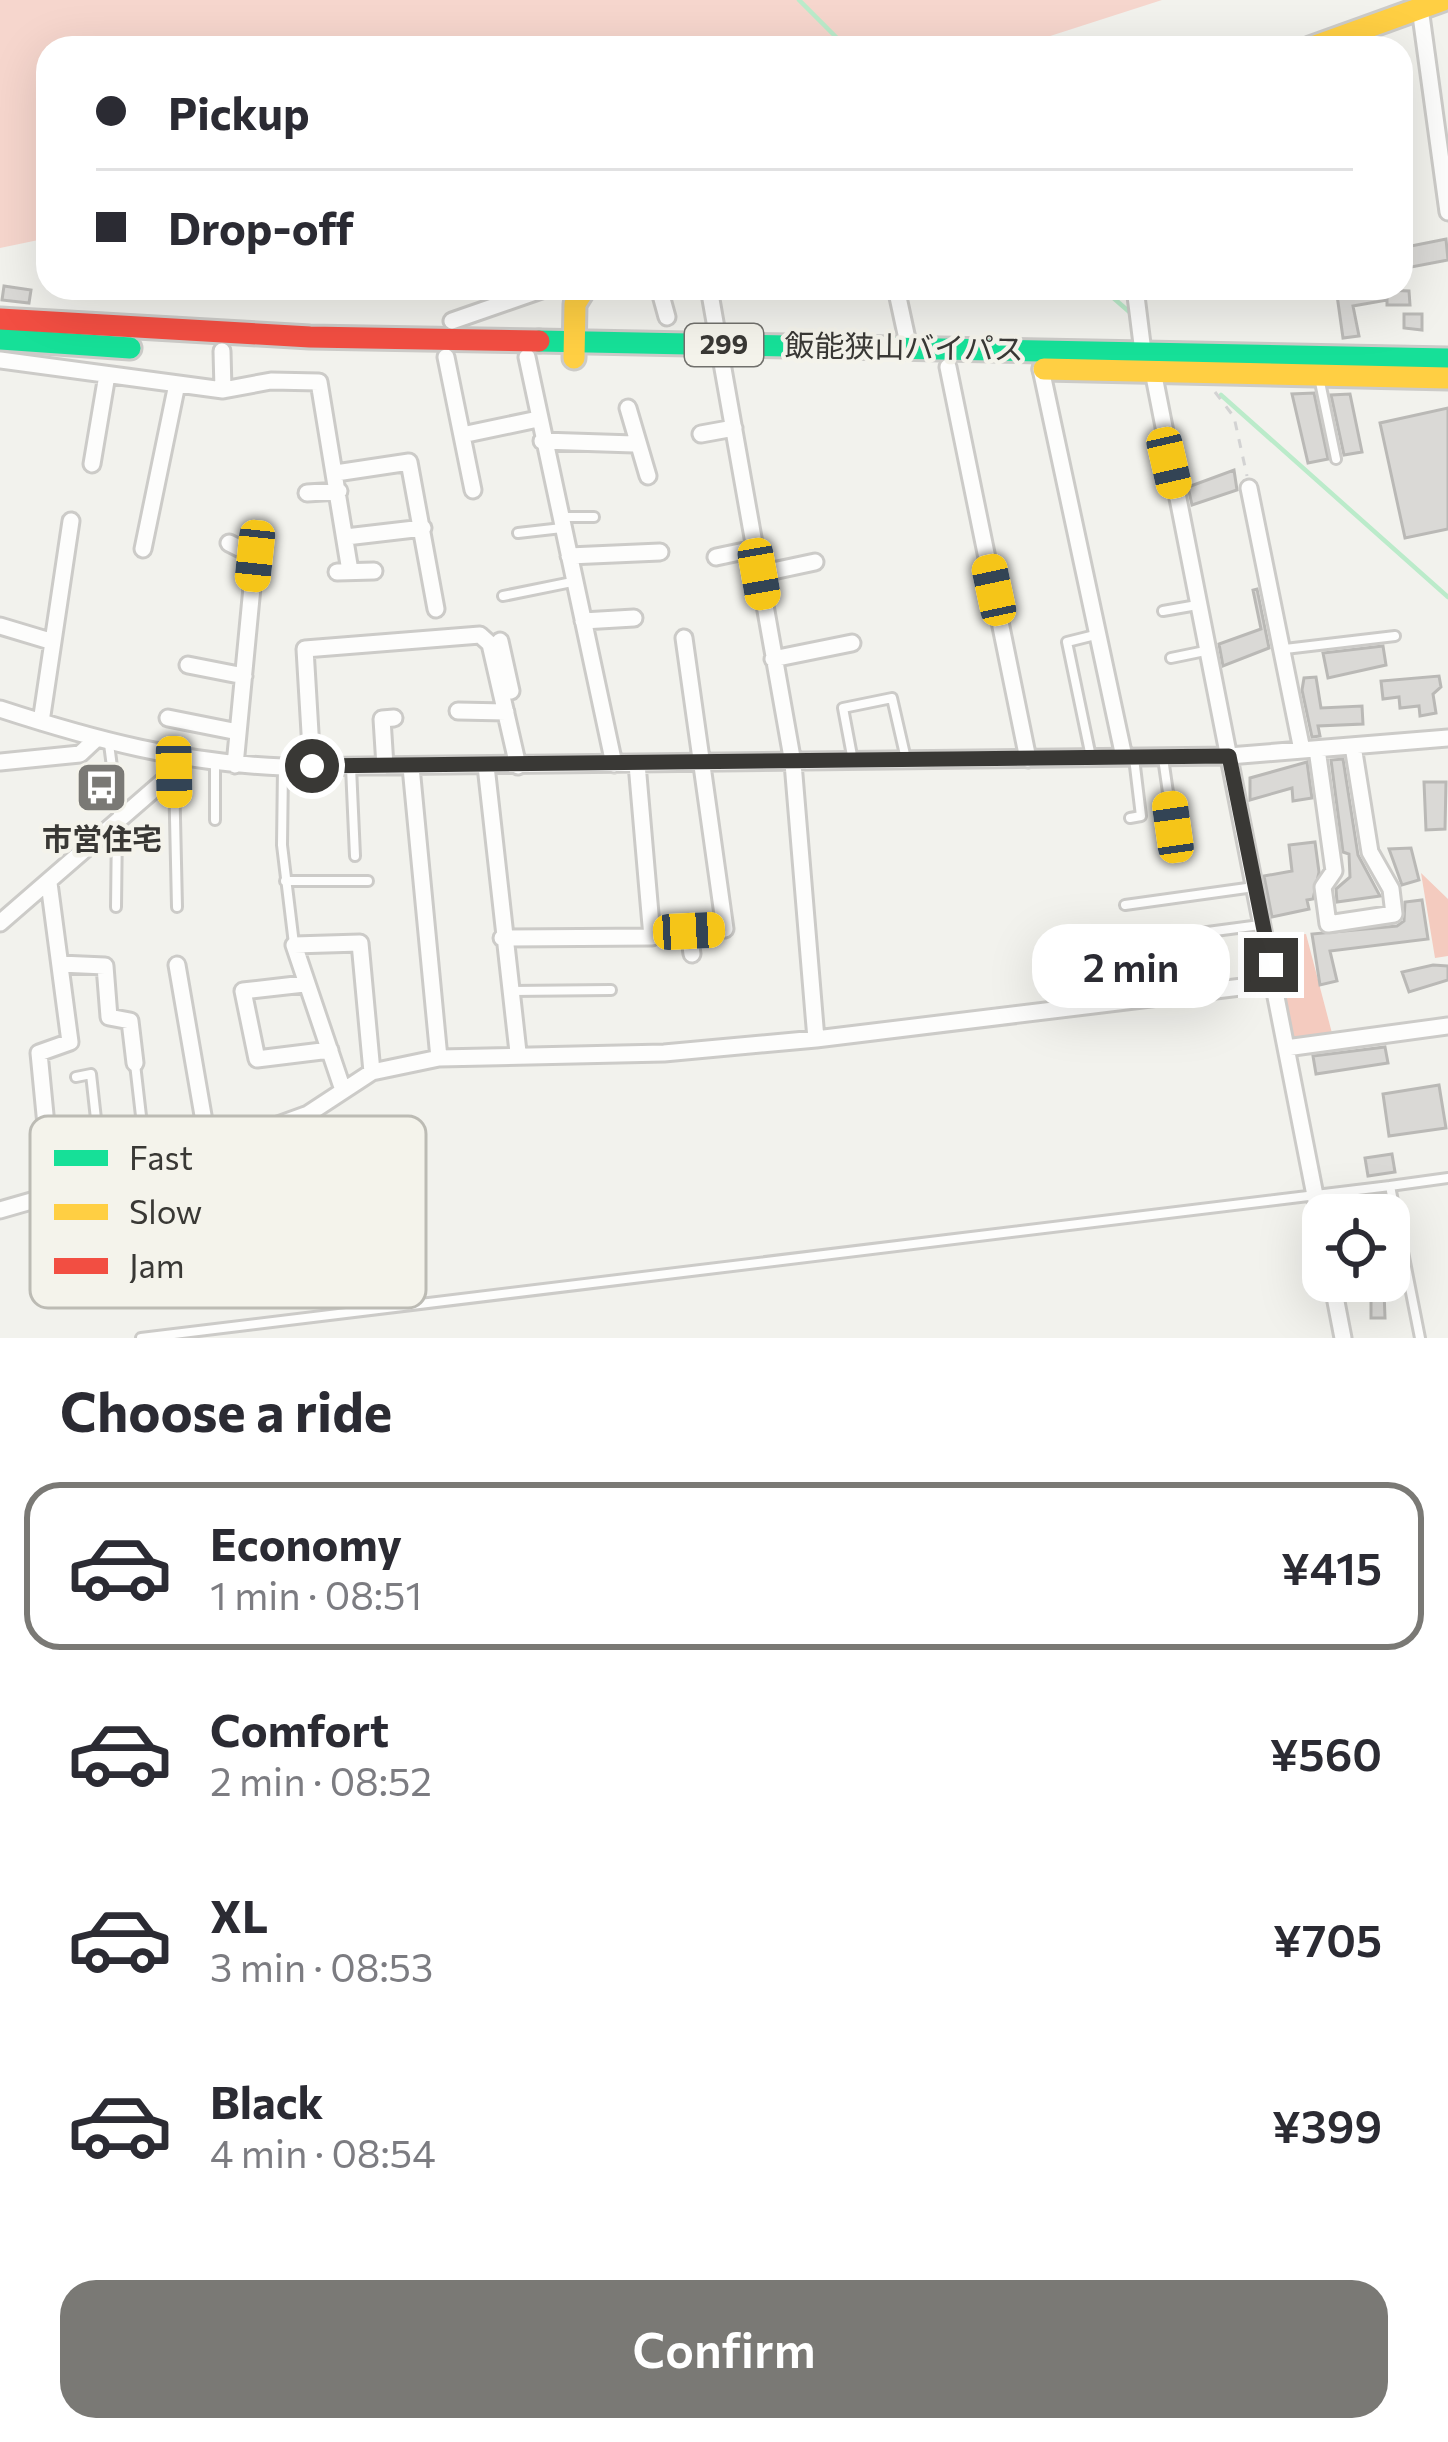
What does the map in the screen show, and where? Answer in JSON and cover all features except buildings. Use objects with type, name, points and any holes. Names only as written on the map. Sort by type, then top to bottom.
[{"type":"main road","points":[[1343,36],[1443,0]]},
{"type":"main road","points":[[574,349],[577,300]]},
{"type":"main road","name":"飯能狭山バイパス","points":[[0,319],[948,367],[1448,359]]},
{"type":"main road","name":"飯能狭山バイパス","points":[[0,340],[446,357],[527,357],[574,349]]},
{"type":"main road","name":"飯能狭山バイパス","points":[[721,354],[909,348],[1148,362],[1209,373],[1448,378]]},
{"type":"street","points":[[1420,8],[1448,212]]},
{"type":"street","points":[[452,321],[513,300]]},
{"type":"street","points":[[662,300],[667,317]]},
{"type":"street","points":[[712,300],[793,763],[816,1039]]},
{"type":"street","points":[[899,300],[909,348]]},
{"type":"street","points":[[1137,300],[1315,1194]]},
{"type":"street","points":[[86,346],[86,373]]},
{"type":"street","points":[[222,351],[223,391]]},
{"type":"street","points":[[446,357],[473,490]]},
{"type":"street","points":[[527,357],[614,764]]},
{"type":"street","points":[[0,360],[223,391],[271,381],[319,382],[346,537],[343,572],[374,571]]},
{"type":"street","points":[[948,367],[1028,759]]},
{"type":"street","points":[[1041,369],[1096,634],[1129,757]]},
{"type":"street","points":[[92,464],[107,375]]},
{"type":"street","points":[[143,549],[177,384]]},
{"type":"street","points":[[628,409],[634,443],[644,455],[648,476]]},
{"type":"street","points":[[462,435],[538,419]]},
{"type":"street","points":[[701,434],[734,428]]},
{"type":"street","points":[[542,441],[634,443]]},
{"type":"street","points":[[336,472],[409,462],[436,609]]},
{"type":"street","points":[[1249,488],[1334,871],[1323,886],[1328,924],[1394,914],[1391,889],[1370,852],[1354,746]]},
{"type":"street","points":[[307,493],[339,491]]},
{"type":"street","points":[[41,722],[71,521]]},
{"type":"street","points":[[346,537],[422,528]]},
{"type":"street","points":[[229,543],[255,556],[235,765]]},
{"type":"street","points":[[716,557],[754,549]]},
{"type":"street","points":[[569,556],[660,552]]},
{"type":"street","points":[[759,574],[815,562]]},
{"type":"street","points":[[583,621],[634,618]]},
{"type":"street","points":[[0,626],[50,641]]},
{"type":"street","points":[[312,766],[305,649],[480,635],[490,644],[523,766]]},
{"type":"street","points":[[684,638],[725,929],[689,931],[692,954]]},
{"type":"street","points":[[500,641],[523,766]]},
{"type":"street","points":[[773,659],[852,643]]},
{"type":"street","points":[[188,665],[244,676]]},
{"type":"street","points":[[0,709],[174,765],[411,767],[1229,756],[1448,738]]},
{"type":"street","points":[[458,711],[506,712]]},
{"type":"street","points":[[168,718],[238,732]]},
{"type":"street","points":[[386,766],[382,719],[394,718]]},
{"type":"street","points":[[0,762],[80,754],[102,742]]},
{"type":"street","points":[[502,938],[652,937],[637,764]]},
{"type":"street","points":[[0,923],[118,822],[174,765]]},
{"type":"street","points":[[486,766],[518,1052]]},
{"type":"street","points":[[411,767],[439,1058]]},
{"type":"street","points":[[45,1116],[39,1053],[70,1042],[49,883]]},
{"type":"street","points":[[343,1090],[294,944],[360,943],[372,1072]]},
{"type":"street","points":[[60,964],[105,966],[110,1017],[130,1022],[135,1063]]},
{"type":"street","points":[[177,965],[203,1116]]},
{"type":"street","points":[[302,1116],[372,1072],[439,1058],[518,1052],[664,1053],[1274,983]]},
{"type":"street","points":[[304,984],[243,991],[256,1059],[330,1049]]},
{"type":"street","points":[[1286,1048],[1448,1026]]},
{"type":"street","points":[[0,1210],[30,1203]]},
{"type":"street","points":[[1336,1302],[1342,1338]]},
{"type":"lane","points":[[1319,375],[1336,459]]},
{"type":"lane","points":[[518,533],[594,517]]},
{"type":"lane","points":[[503,596],[573,581]]},
{"type":"lane","points":[[1163,611],[1199,605]]},
{"type":"lane","points":[[1091,758],[1067,641],[1096,634]]},
{"type":"lane","points":[[1283,650],[1395,636]]},
{"type":"lane","points":[[1171,658],[1208,650]]},
{"type":"lane","points":[[853,762],[843,708],[892,698],[906,760]]},
{"type":"lane","points":[[102,742],[118,822],[116,908]]},
{"type":"lane","points":[[1163,756],[1173,827]]},
{"type":"lane","points":[[1129,757],[1141,816],[1130,818]]},
{"type":"lane","points":[[215,763],[215,820]]},
{"type":"lane","points":[[174,765],[177,907]]},
{"type":"lane","points":[[351,766],[355,856]]},
{"type":"lane","points":[[283,767],[285,881],[294,944]]},
{"type":"lane","points":[[285,881],[368,881]]},
{"type":"lane","points":[[1125,904],[1254,887]]},
{"type":"lane","points":[[1110,945],[1262,925]]},
{"type":"lane","points":[[511,991],[611,990]]},
{"type":"lane","points":[[135,1063],[141,1116]]},
{"type":"lane","points":[[76,1077],[91,1074],[96,1116]]},
{"type":"lane","points":[[1341,1194],[1448,1178]]},
{"type":"lane","points":[[1390,1186],[1420,1338]]},
{"type":"lane","points":[[426,1304],[1302,1200]]},
{"type":"lane","points":[[141,1338],[393,1308]]},
{"type":"path","points":[[1209,373],[1217,397],[1234,418],[1249,488]]},
{"type":"shaded area","points":[[0,0],[1162,0],[1050,36],[36,36],[36,240],[0,248]]},
{"type":"shaded area","points":[[1421,873],[1448,899],[1448,956],[1435,958]]},
{"type":"shaded area","points":[[1306,934],[1333,1037],[1295,1043],[1272,938]]},
{"type":"waterway","points":[[799,0],[835,36]]},
{"type":"waterway","points":[[1116,300],[1134,316]]},
{"type":"waterway","points":[[1221,395],[1448,597]]},
{"type":"traffic: fast","points":[[0,339],[130,348]]},
{"type":"traffic: fast","points":[[539,341],[1448,359]]},
{"type":"traffic: slow","points":[[1343,36],[1443,0]]},
{"type":"traffic: slow","points":[[574,358],[578,300]]},
{"type":"traffic: slow","points":[[1044,369],[1448,378]]},
{"type":"traffic: jam","points":[[0,319],[310,337],[539,341]]},
{"type":"place","name":"市営住宅","points":[[102,788]]},
{"type":"route","points":[[312,766],[1229,756],[1271,965]]}]
